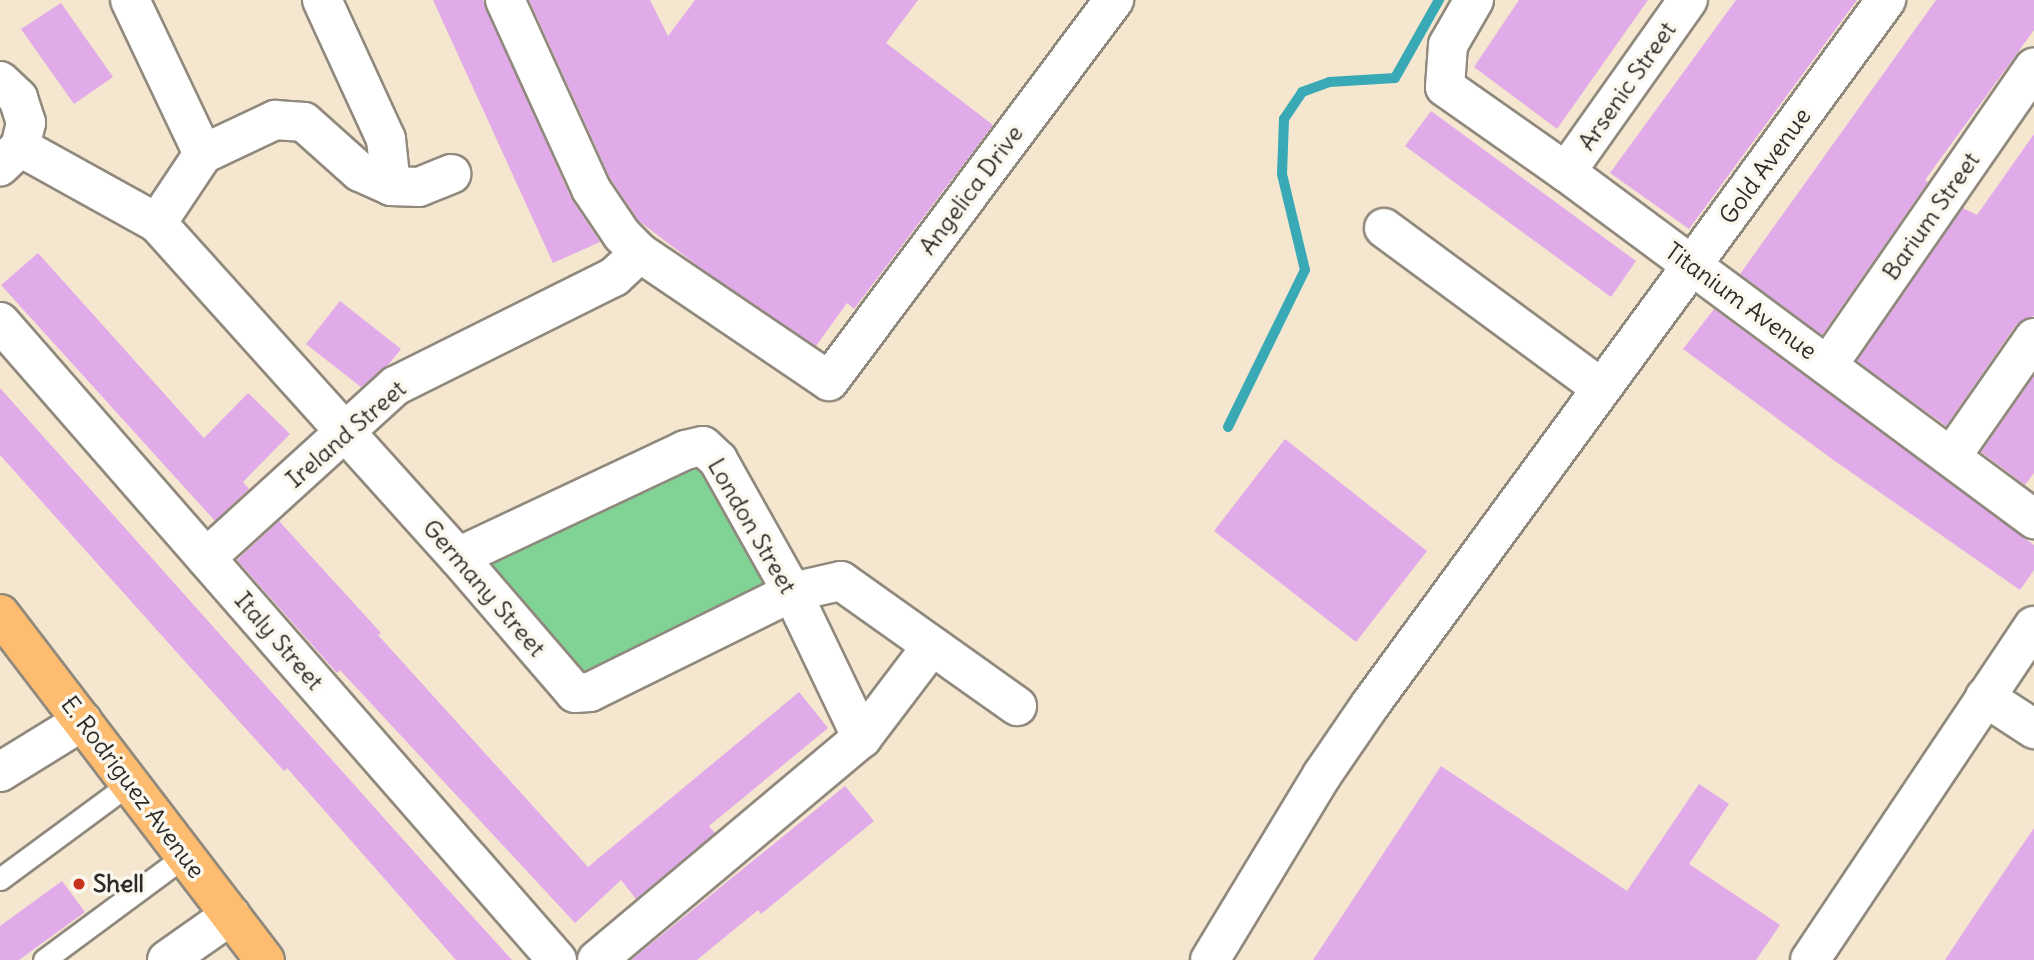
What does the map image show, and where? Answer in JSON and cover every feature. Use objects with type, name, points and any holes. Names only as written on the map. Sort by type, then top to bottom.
[{"type":"main road","name":"E. Rodriguez Avenue","points":[[1,618],[265,960]]},
{"type":"street","points":[[130,0],[202,154]]},
{"type":"street","points":[[322,0],[386,139],[391,186]]},
{"type":"street","points":[[506,0],[591,189],[622,235],[627,265]]},
{"type":"street","name":"Angelica Drive","points":[[627,265],[829,381],[1114,0]]},
{"type":"street","name":"Titanium Avenue","points":[[1474,0],[1448,45],[1445,87],[1566,172],[2034,519]]},
{"type":"street","name":"Arsenic Street","points":[[1566,172],[1688,0]]},
{"type":"street","name":"Gold Avenue","points":[[1210,960],[1343,745],[1600,387],[1692,267],[1886,0]]},
{"type":"street","name":"Barium Street","points":[[1828,365],[2034,67]]},
{"type":"street","points":[[0,81],[18,98],[24,110],[25,135],[10,157]]},
{"type":"street","points":[[158,223],[202,154],[275,120],[304,122],[360,172],[391,186],[419,187],[451,174]]},
{"type":"street","name":"Germany Street","points":[[10,157],[158,223],[458,557],[575,693],[590,692],[792,592],[841,581],[1017,706]]},
{"type":"street","points":[[1384,228],[1600,387]]},
{"type":"street","name":"Ireland Street","points":[[205,558],[395,386],[627,265]]},
{"type":"street","name":"Italy Street","points":[[0,322],[557,960]]},
{"type":"street","points":[[1951,457],[2034,338]]},
{"type":"street","name":"London Street","points":[[458,557],[685,450],[703,446],[718,460],[792,592],[862,738]]},
{"type":"street","points":[[1810,960],[2034,626]]},
{"type":"street","points":[[597,960],[862,738],[931,647]]},
{"type":"street","points":[[1986,697],[2034,729]]},
{"type":"street","points":[[0,772],[83,721]]},
{"type":"street","points":[[167,960],[231,915]]},
{"type":"lane","points":[[0,879],[130,783]]},
{"type":"lane","points":[[44,960],[186,855]]},
{"type":"green space","points":[[697,466],[763,583],[583,676],[486,563]]},
{"type":"building","points":[[433,0],[483,0],[571,198],[600,242],[553,263]]},
{"type":"building","points":[[529,0],[650,0],[668,36],[695,0],[918,0],[886,43],[993,125],[854,309],[847,303],[816,346],[702,269],[639,221],[610,178]]},
{"type":"building","points":[[1519,0],[1648,0],[1557,129],[1474,67]]},
{"type":"building","points":[[1736,0],[1857,0],[1689,229],[1610,173]]},
{"type":"building","points":[[1936,0],[2034,0],[2034,30],[1925,180],[1928,182],[1822,335],[1740,274]]},
{"type":"building","points":[[61,3],[113,77],[74,104],[21,29]]},
{"type":"building","points":[[1431,111],[1636,261],[1611,297],[1405,146]]},
{"type":"building","points":[[2034,134],[2034,316],[2016,325],[1946,426],[1857,361],[1963,208],[1977,215]]},
{"type":"building","points":[[38,253],[204,438],[248,393],[290,434],[243,482],[249,489],[215,521],[1,285]]},
{"type":"building","points":[[340,301],[401,349],[389,364],[361,387],[306,344]]},
{"type":"building","points":[[1714,309],[2034,545],[2034,570],[2020,590],[1832,459],[1683,349]]},
{"type":"building","points":[[2034,376],[2034,473],[2025,485],[1981,452]]},
{"type":"building","points":[[0,388],[512,960],[456,960],[287,768],[284,771],[0,455]]},
{"type":"building","points":[[1285,439],[1427,551],[1356,642],[1214,531]]},
{"type":"building","points":[[279,521],[588,867],[799,692],[828,728],[709,826],[715,833],[636,899],[621,880],[575,923],[340,670],[337,673],[237,560]]},
{"type":"building","points":[[1441,766],[1627,891],[1699,784],[1729,804],[1689,864],[1780,925],[1756,960],[1313,960]]},
{"type":"building","points":[[845,786],[874,821],[761,914],[758,910],[697,960],[631,960]]},
{"type":"building","points":[[2034,828],[2034,960],[1945,960],[1976,913]]},
{"type":"building","points":[[62,881],[85,912],[19,960],[0,960],[0,926]]},
{"type":"waterway","points":[[1228,427],[1305,270],[1282,174],[1284,119],[1302,92],[1329,82],[1395,78],[1439,0]]},
{"type":"place","name":"Shell","points":[[79,884]]}]
